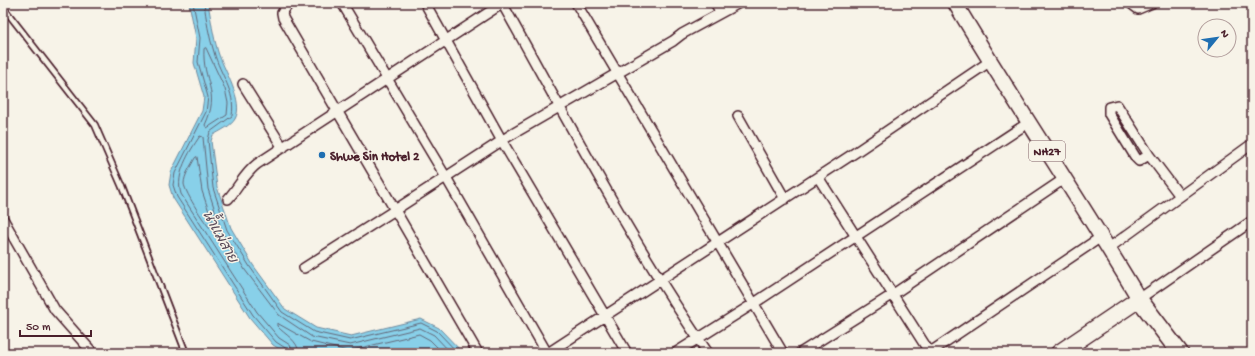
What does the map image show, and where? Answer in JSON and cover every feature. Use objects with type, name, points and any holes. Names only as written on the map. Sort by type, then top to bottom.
[{"type":"highway","points":[[1059,353],[1139,299]]},
{"type":"highway","name":"NH27","points":[[1139,299],[1180,353]]},
{"type":"main road","name":"NH27","points":[[954,3],[989,62],[1105,242],[1139,299]]},
{"type":"street","points":[[289,3],[282,13],[283,18],[478,353]]},
{"type":"street","points":[[342,3],[447,179],[548,353],[605,318],[718,244],[989,62]]},
{"type":"street","points":[[425,3],[502,141],[627,353]]},
{"type":"street","points":[[228,199],[237,189],[248,171],[446,39],[503,3],[559,108],[660,281],[708,353]]},
{"type":"street","points":[[576,3],[783,353]]},
{"type":"street","points":[[715,3],[721,12]]},
{"type":"street","points":[[304,268],[447,179],[502,141],[721,12],[739,3]]},
{"type":"street","points":[[1130,3],[1138,9],[1152,3]]},
{"type":"street","points":[[243,84],[283,148]]},
{"type":"street","points":[[1149,155],[1139,160],[1136,158],[1109,114],[1108,107],[1117,105],[1149,155],[1180,196]]},
{"type":"street","points":[[738,116],[785,199]]},
{"type":"street","points":[[675,353],[753,304],[1028,123]]},
{"type":"street","points":[[818,177],[930,353],[1180,196],[1251,147]]},
{"type":"street","points":[[800,353],[892,295],[1064,179]]},
{"type":"street","points":[[3,219],[55,310],[93,353]]},
{"type":"street","points":[[1139,299],[1252,221]]},
{"type":"lane","points":[[3,7],[95,125],[122,187],[186,353]]},
{"type":"water","name":"น้ำแม่สาย","points":[[189,3],[208,3],[213,34],[218,52],[232,85],[237,104],[237,112],[233,122],[213,135],[211,141],[217,187],[231,228],[253,265],[285,309],[316,328],[351,336],[421,319],[439,328],[463,353],[286,353],[273,345],[250,318],[173,198],[169,185],[171,172],[202,111],[204,97],[194,63],[196,38]]},
{"type":"place","name":"Shwe Sin Hotel 2","points":[[322,155]]}]
